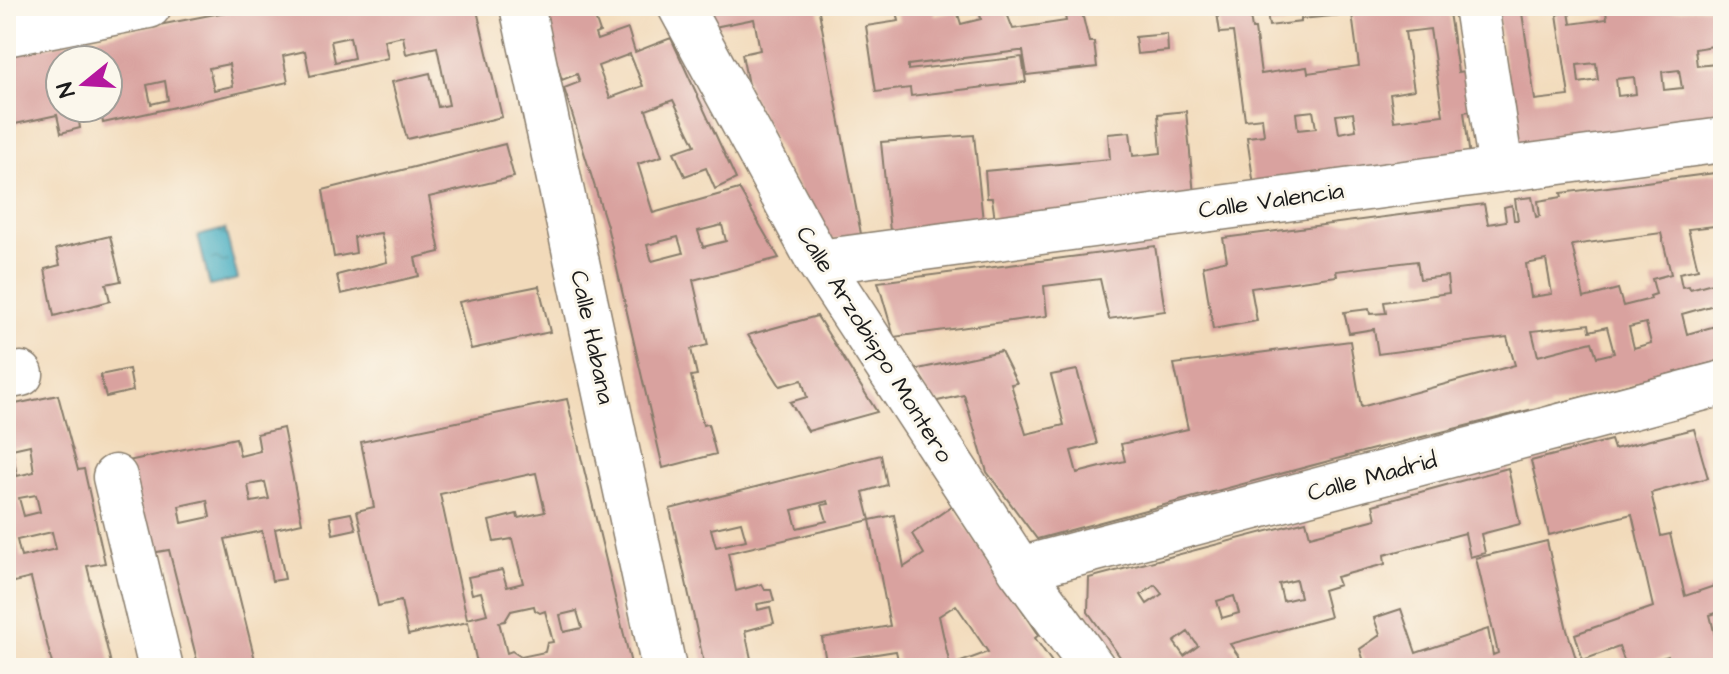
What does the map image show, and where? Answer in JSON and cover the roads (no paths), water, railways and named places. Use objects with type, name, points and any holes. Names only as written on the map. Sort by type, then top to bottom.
[{"type":"street","points":[[6,34],[149,6]]},
{"type":"street","name":"Calle Habana","points":[[522,6],[664,668]]},
{"type":"street","name":"Calle Arzobispo Montero","points":[[680,6],[819,262],[1020,569],[1093,668]]},
{"type":"street","points":[[1476,6],[1501,169]]},
{"type":"street","name":"Calle Valencia","points":[[819,262],[1723,140]]},
{"type":"street","name":"Calle Madrid","points":[[1020,569],[1723,383]]},
{"type":"street","points":[[115,477],[161,668]]},
{"type":"water","points":[[225,229],[238,279],[210,286],[198,236]]}]
